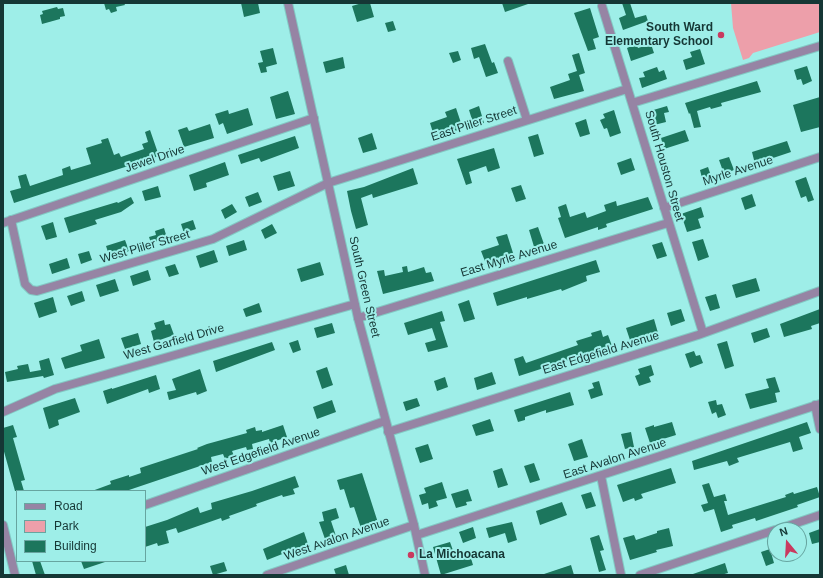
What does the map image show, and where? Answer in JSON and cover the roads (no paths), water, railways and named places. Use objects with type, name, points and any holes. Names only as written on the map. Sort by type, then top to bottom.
[{"type":"street","name":"South Green Street","points":[[288,3],[358,318],[414,526],[425,575]]},
{"type":"street","name":"South Houston Street","points":[[602,6],[703,333]]},
{"type":"street","points":[[632,103],[820,46]]},
{"type":"street","points":[[508,60],[527,120]]},
{"type":"street","name":"East Pliler Street","points":[[328,183],[627,88]]},
{"type":"street","name":"Jewel Drive","points":[[3,223],[314,118]]},
{"type":"street","name":"Myrle Avenue","points":[[664,208],[820,157]]},
{"type":"street","name":"West Pliler Street","points":[[11,220],[25,284],[31,290],[37,291],[214,238],[328,183]]},
{"type":"street","name":"East Myrle Avenue","points":[[358,318],[668,222]]},
{"type":"street","name":"East Edgefield Avenue","points":[[388,432],[703,333],[820,290]]},
{"type":"street","name":"West Garfield Drive","points":[[3,412],[55,389],[355,304]]},
{"type":"street","points":[[818,405],[820,429]]},
{"type":"street","name":"East Avalon Avenue","points":[[416,535],[818,405]]},
{"type":"street","name":"West Edgefield Avenue","points":[[146,504],[385,422]]},
{"type":"street","points":[[601,476],[621,575]]},
{"type":"street","points":[[801,522],[820,516]]},
{"type":"street","points":[[3,525],[15,575]]},
{"type":"street","name":"West Avalon Avenue","points":[[267,575],[414,526]]},
{"type":"street","points":[[640,575],[767,533]]},
{"type":"street","points":[[8,544],[16,542]]},
{"type":"place","name":"South Ward Elementary School","points":[[721,35]]},
{"type":"place","name":"La Michoacana","points":[[411,555]]}]
